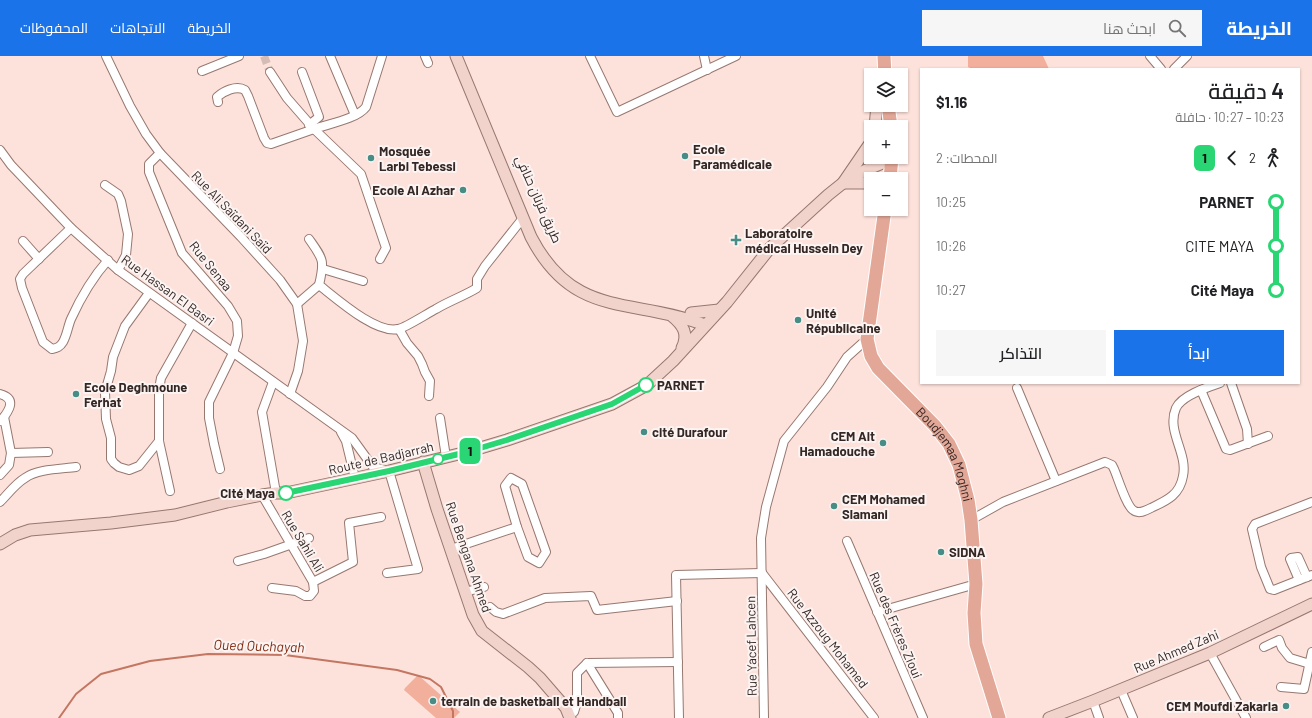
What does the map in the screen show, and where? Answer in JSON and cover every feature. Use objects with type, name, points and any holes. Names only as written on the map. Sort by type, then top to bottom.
[{"type":"main road","name":"طريق فرنان حنافي","points":[[456,56],[539,253],[556,274],[573,288],[600,301],[695,321],[708,322]]},
{"type":"main road","name":"طريق فرنان حنافي","points":[[464,56],[538,237],[543,247],[558,266],[578,283],[590,290],[606,296],[691,313],[708,322]]},
{"type":"main road","points":[[884,56],[885,68]]},
{"type":"main road","points":[[843,183],[864,152]]},
{"type":"main road","points":[[843,183],[879,164]]},
{"type":"main road","points":[[843,183],[864,183]]},
{"type":"main road","name":"Route de Badjarrah","points":[[0,544],[15,535],[30,530],[111,523],[175,515],[227,502],[262,495],[286,493],[389,471],[507,440],[612,404],[646,385],[678,355],[723,306],[770,248],[843,183]]},
{"type":"main road","name":"Boudjemaa Moghni","points":[[884,216],[867,339],[871,356],[878,368],[935,426],[949,444],[959,465],[968,500],[971,520],[976,584],[974,613],[976,644],[999,718]]},
{"type":"main road","points":[[691,313],[723,306]]},
{"type":"main road","points":[[671,315],[681,324],[686,334],[685,343],[678,355]]},
{"type":"main road","name":"Rue Bengana Ahmed","points":[[423,462],[464,592],[473,615],[482,631],[540,678],[568,713]]},
{"type":"main road","name":"Rue Ahmed Zahi","points":[[1049,718],[1210,653],[1312,604]]},
{"type":"street","name":"Rue Ali Saïdani Saïd","points":[[106,56],[130,106],[146,134],[160,153],[241,237],[280,280],[297,304],[303,341],[298,371],[290,394]]},
{"type":"street","points":[[202,72],[238,56]]},
{"type":"street","points":[[330,56],[355,115]]},
{"type":"street","points":[[218,102],[217,97],[222,92],[239,88],[245,90],[264,138],[267,143],[271,144],[311,127],[355,115],[364,110],[382,56]]},
{"type":"street","points":[[590,56],[617,112],[736,56]]},
{"type":"street","points":[[704,56],[707,70]]},
{"type":"street","points":[[1150,56],[1160,68]]},
{"type":"street","points":[[1175,68],[1187,56]]},
{"type":"street","points":[[270,72],[287,98],[311,127],[361,174],[386,248],[380,260]]},
{"type":"street","points":[[302,72],[320,117],[311,127]]},
{"type":"street","name":"Rue Hassan El Basri","points":[[0,150],[11,165],[71,228],[118,270],[352,438],[373,467],[389,471]]},
{"type":"street","name":"Rue Senaa","points":[[160,153],[149,164],[149,172],[182,253],[228,306],[237,321],[238,336],[233,353],[209,402],[209,418],[220,469]]},
{"type":"street","points":[[105,185],[118,194],[128,234],[126,255],[118,270]]},
{"type":"street","points":[[319,285],[369,322],[386,330],[399,330],[449,301],[477,288],[477,279],[485,266],[523,218]]},
{"type":"street","points":[[71,228],[23,274],[20,279],[22,288],[43,342],[52,349],[58,347],[62,343],[82,296],[94,276],[108,260]]},
{"type":"street","points":[[297,304],[319,285],[323,269],[321,257],[309,239]]},
{"type":"street","points":[[24,241],[39,259]]},
{"type":"street","points":[[323,269],[363,281]]},
{"type":"street","points":[[149,293],[125,326],[113,357],[105,392],[106,419],[111,438],[111,459],[119,468],[128,470],[139,466],[159,441]]},
{"type":"street","points":[[170,491],[159,441],[158,397],[161,378],[192,323]]},
{"type":"street","points":[[399,330],[422,364],[430,381],[429,396]]},
{"type":"street","name":"Rue Yacef Lahcen","points":[[764,718],[761,538],[766,507],[784,441],[847,357],[867,339]]},
{"type":"street","points":[[273,382],[262,412],[276,493]]},
{"type":"street","points":[[971,520],[1003,502],[1105,462],[1112,465],[1129,505],[1133,510],[1137,512],[1144,512],[1167,501],[1179,489],[1184,470],[1184,460],[1174,429],[1173,418],[1177,407],[1183,400],[1201,390],[1217,384]]},
{"type":"street","points":[[1231,384],[1247,429],[1248,444]]},
{"type":"street","points":[[1017,388],[1056,481]]},
{"type":"street","points":[[1201,390],[1226,449],[1230,450],[1268,436]]},
{"type":"street","points":[[0,394],[10,400],[11,405],[10,410],[2,420],[11,453],[9,465],[0,474]]},
{"type":"street","points":[[440,418],[446,457]]},
{"type":"street","points":[[340,430],[346,441],[355,478]]},
{"type":"street","points":[[11,453],[48,452]]},
{"type":"street","points":[[0,502],[23,479],[28,476],[39,472],[76,467]]},
{"type":"street","points":[[387,573],[418,569],[389,471]]},
{"type":"street","points":[[511,478],[522,484],[546,552],[539,563],[528,557],[517,526],[505,486],[511,478]]},
{"type":"street","name":"Rue Sahli Ali","points":[[262,495],[313,582],[353,562],[349,523],[381,517]]},
{"type":"street","points":[[1299,580],[1290,559],[1291,558],[1298,557],[1310,576],[1274,590],[1270,589],[1261,567],[1252,529],[1255,524],[1312,502]]},
{"type":"street","points":[[451,548],[517,526]]},
{"type":"street","points":[[238,561],[292,545],[309,538]]},
{"type":"street","name":"Rue des Frères Zioui","points":[[847,541],[923,718]]},
{"type":"street","points":[[679,718],[676,575],[762,573]]},
{"type":"street","name":"Rue Azzoug Mohamed","points":[[762,573],[874,718]]},
{"type":"street","points":[[272,588],[296,591],[305,596],[310,596],[314,591],[313,582]]},
{"type":"street","points":[[877,612],[976,584]]},
{"type":"street","points":[[464,592],[484,588]]},
{"type":"street","points":[[490,607],[496,612],[503,614],[545,598],[591,596],[597,610],[677,601]]},
{"type":"street","points":[[1264,647],[1279,640],[1282,648],[1290,658],[1310,664]]},
{"type":"street","points":[[1281,686],[1304,689],[1312,652]]},
{"type":"street","points":[[1210,653],[1246,718]]},
{"type":"street","points":[[568,713],[574,712],[577,702],[576,673],[588,663],[678,662]]},
{"type":"street","points":[[588,663],[618,713],[618,718]]},
{"type":"street","points":[[1121,690],[1133,718]]},
{"type":"street","points":[[1093,701],[1100,718]]},
{"type":"shaded area","points":[[968,56],[1043,56],[1049,68],[970,68],[968,67]]},
{"type":"shaded area","name":"terrain de basketball et Handball","points":[[418,675],[460,712],[454,718],[436,718],[404,690]]},
{"type":"waterway","name":"Oued Ouchayah","points":[[59,718],[76,694],[101,674],[150,661],[208,654],[285,655],[397,670],[430,679],[441,687],[453,711],[453,718]]},
{"type":"tunnel","points":[[264,56],[270,72]]},
{"type":"bus line","name":"1","points":[[286,493],[389,471],[467,452],[507,440],[612,404],[646,385]]},
{"type":"place","name":"Ecole Paramédicale","points":[[685,156]]},
{"type":"place","name":"Mosquée Larbi Tebessi","points":[[371,158]]},
{"type":"place","name":"Ecole Al Azhar","points":[[463,190]]},
{"type":"place","name":"Laboratoire médical Hussein Dey","points":[[736,240]]},
{"type":"place","name":"Unité Républicaine","points":[[798,320]]},
{"type":"place","name":"PARNET","points":[[646,385]]},
{"type":"place","name":"Ecole Deghmoune Ferhat","points":[[76,394]]},
{"type":"place","name":"cité Durafour","points":[[644,432]]},
{"type":"place","name":"CEM Ait Hamadouche","points":[[883,443]]},
{"type":"place","name":"Cité Maya","points":[[286,493]]},
{"type":"place","name":"CEM Mohamed Slamani","points":[[834,506]]},
{"type":"place","name":"SIDNA","points":[[941,552]]},
{"type":"place","name":"terrain de basketball et Handball","points":[[433,701]]},
{"type":"place","name":"CEM Moufdi Zakaria","points":[[1286,706]]}]
